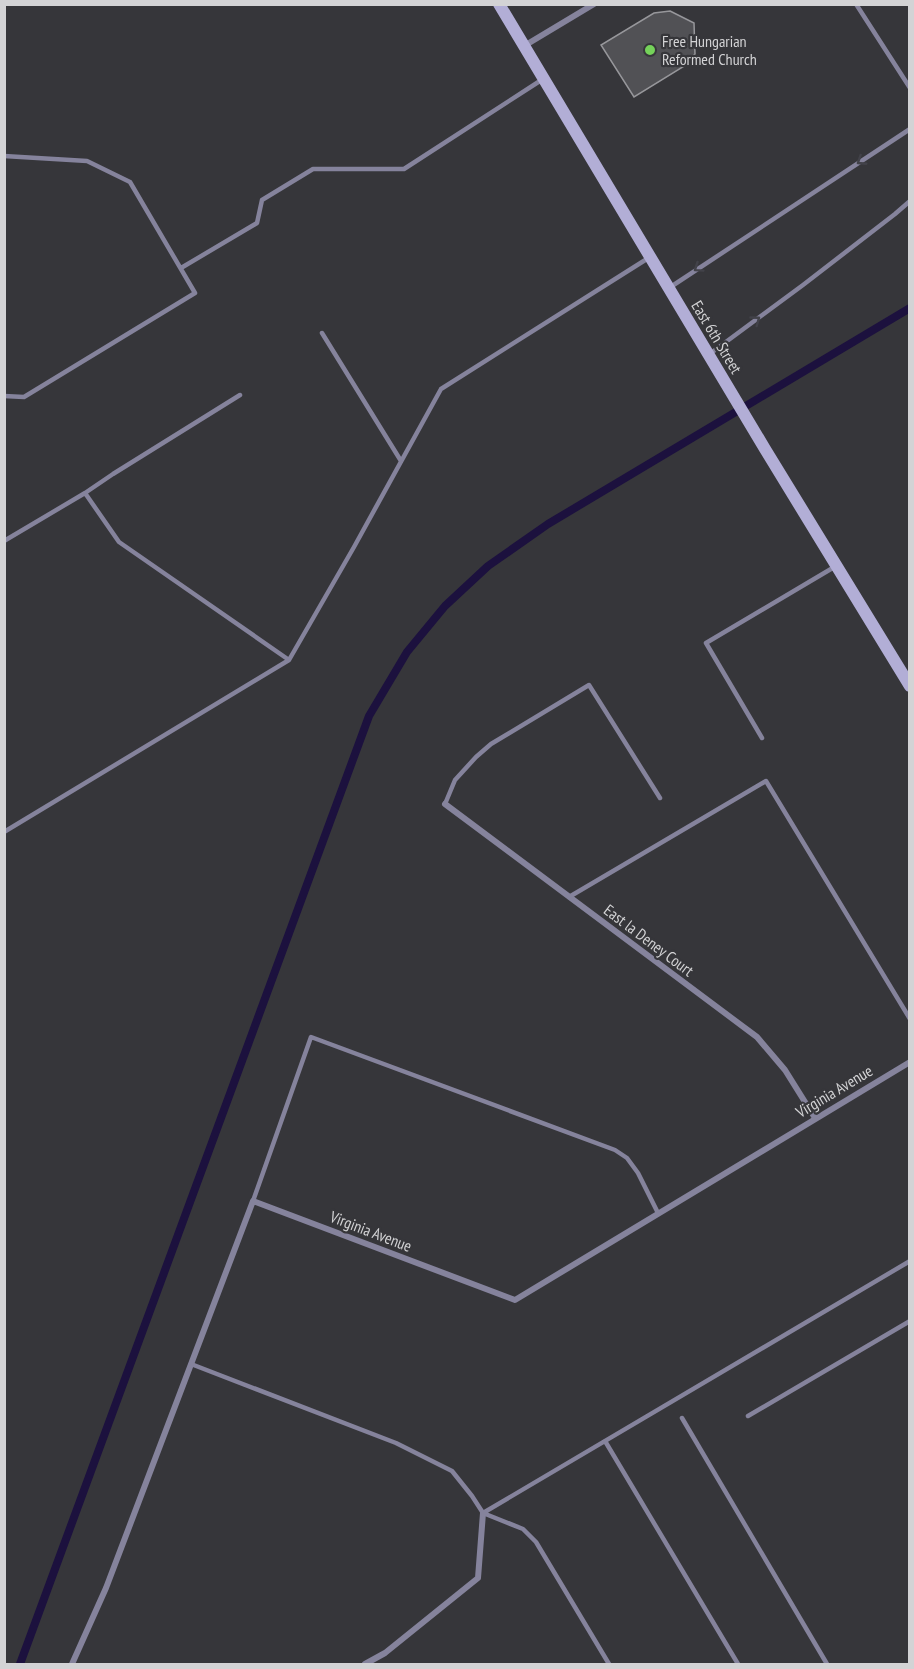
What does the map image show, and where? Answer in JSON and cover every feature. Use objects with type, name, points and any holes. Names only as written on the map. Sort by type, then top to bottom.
[{"type":"main road","name":"East 6th Street","points":[[499,4],[909,686]]},
{"type":"street","points":[[524,46],[594,4]]},
{"type":"street","name":"East la Deney Court","points":[[445,804],[756,1037],[785,1070],[815,1118]]},
{"type":"street","name":"Virginia Avenue","points":[[252,1201],[515,1300],[909,1062]]},
{"type":"street","points":[[72,1665],[106,1588],[252,1201]]},
{"type":"street","points":[[365,1665],[385,1653],[478,1578],[483,1512]]},
{"type":"lane","points":[[856,4],[909,88]]},
{"type":"lane","points":[[181,268],[257,223],[262,200],[313,169],[404,169],[543,79]]},
{"type":"lane","points":[[668,288],[909,129]]},
{"type":"lane","points":[[4,156],[87,161],[130,182],[195,293],[24,397],[4,396]]},
{"type":"lane","points":[[708,354],[803,285],[909,201]]},
{"type":"lane","points":[[4,832],[289,660],[441,389],[650,257]]},
{"type":"lane","points":[[322,333],[401,462]]},
{"type":"lane","points":[[4,541],[240,395]]},
{"type":"lane","points":[[85,492],[118,542],[289,660]]},
{"type":"lane","points":[[762,738],[706,643],[836,566]]},
{"type":"lane","points":[[445,804],[454,780],[491,744],[589,685],[660,798]]},
{"type":"lane","points":[[569,897],[766,781],[909,1019]]},
{"type":"lane","points":[[252,1201],[311,1037],[615,1150],[627,1158],[638,1173],[658,1213]]},
{"type":"lane","points":[[483,1512],[909,1261]]},
{"type":"lane","points":[[748,1416],[909,1321]]},
{"type":"lane","points":[[191,1364],[396,1443],[452,1471],[483,1512],[523,1529],[536,1542],[609,1665]]},
{"type":"lane","points":[[682,1418],[827,1665]]},
{"type":"lane","points":[[605,1441],[738,1665]]},
{"type":"building","name":"Free Hungarian Reformed Church","points":[[670,11],[694,23],[695,54],[686,65],[634,97],[601,45],[654,13]]},
{"type":"waterway","points":[[20,1664],[369,716],[407,652],[445,606],[488,566],[548,524],[910,308]]},
{"type":"place","name":"Free Hungarian Reformed Church","points":[[650,50]]}]
